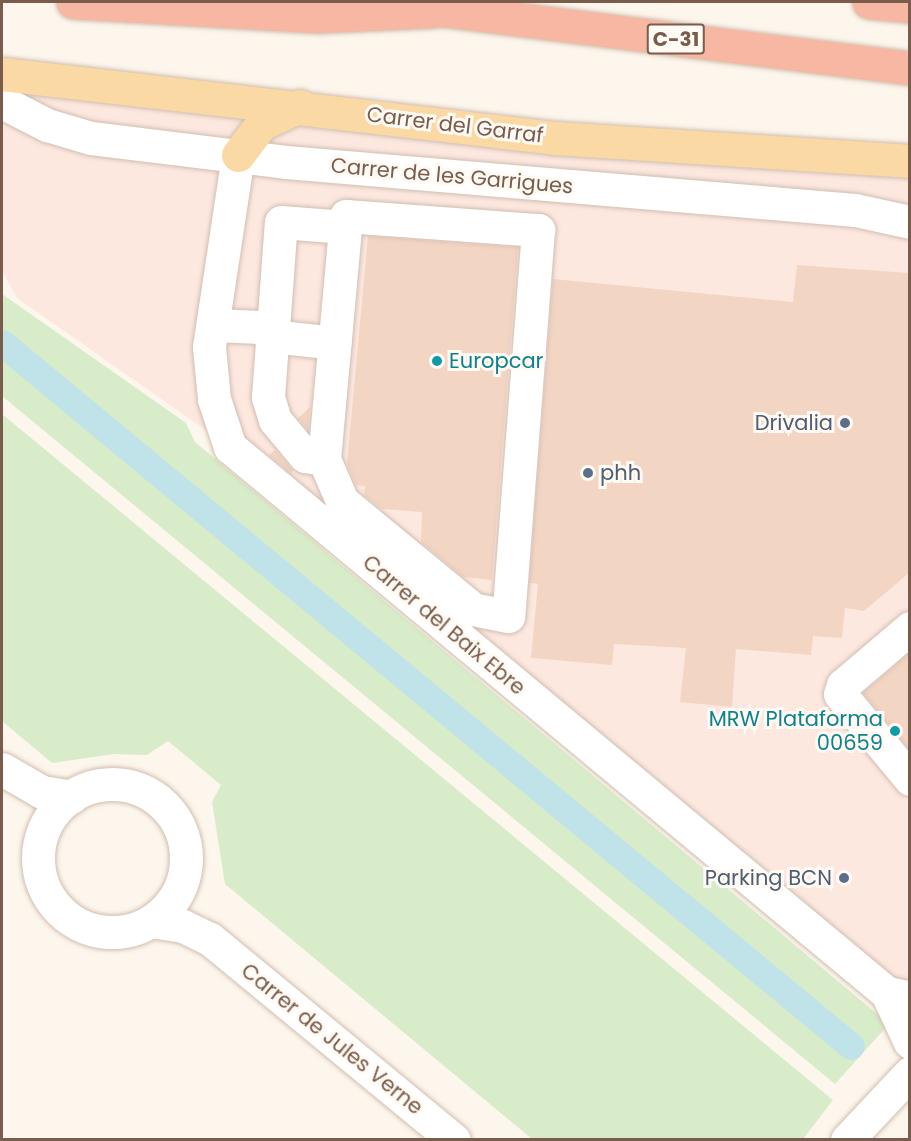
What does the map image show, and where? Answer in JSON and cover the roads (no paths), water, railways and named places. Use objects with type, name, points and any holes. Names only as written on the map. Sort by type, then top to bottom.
[{"type":"highway","points":[[73,2],[320,16],[443,10]]},
{"type":"highway","name":"C-31","points":[[410,2],[443,10],[909,68]]},
{"type":"highway","points":[[869,2],[909,6]]},
{"type":"main road","name":"Carrer del Garraf","points":[[2,74],[300,106],[556,138],[909,161]]},
{"type":"main road","points":[[238,155],[261,124],[300,106]]},
{"type":"street","name":"Carrer de les Garrigues","points":[[2,102],[47,125],[91,138],[286,162],[855,210],[909,222]]},
{"type":"street","name":"Carrer del Baix Ebre","points":[[238,155],[211,333],[214,399],[230,447],[898,996],[909,1042]]},
{"type":"street","points":[[346,216],[538,230],[508,616],[473,609],[342,501],[324,459],[345,227],[346,216]]},
{"type":"street","points":[[324,459],[305,456],[275,420],[268,398],[281,222],[345,227]]},
{"type":"street","points":[[211,333],[258,344],[271,336],[335,343]]},
{"type":"street","points":[[909,628],[843,685],[840,694],[909,779]]},
{"type":"street","name":"Carrer de Jules Verne","points":[[6,773],[42,792],[72,797]]},
{"type":"street","name":"Carrer de Jules Verne","points":[[6,773],[31,806],[42,836]]},
{"type":"street","name":"Carrer de Jules Verne","points":[[112,784],[138,789],[160,802],[178,824],[184,842],[185,870],[180,889],[168,907],[152,921],[112,933],[73,921],[56,906],[44,886],[39,864],[42,836],[58,809],[72,797],[95,786],[112,784]]},
{"type":"street","name":"Carrer de Jules Verne","points":[[180,889],[210,939]]},
{"type":"street","name":"Carrer de Jules Verne","points":[[152,921],[183,926],[210,939],[454,1140]]},
{"type":"street","points":[[847,1140],[909,1073]]},
{"type":"waterway","points":[[2,343],[851,1046]]},
{"type":"place","name":"Europcar","points":[[437,361]]},
{"type":"place","name":"Drivalia","points":[[845,423]]},
{"type":"place","name":"phh","points":[[588,473]]},
{"type":"place","name":"MRW Plataforma 00659","points":[[895,731]]},
{"type":"place","name":"Parking BCN","points":[[844,878]]}]
